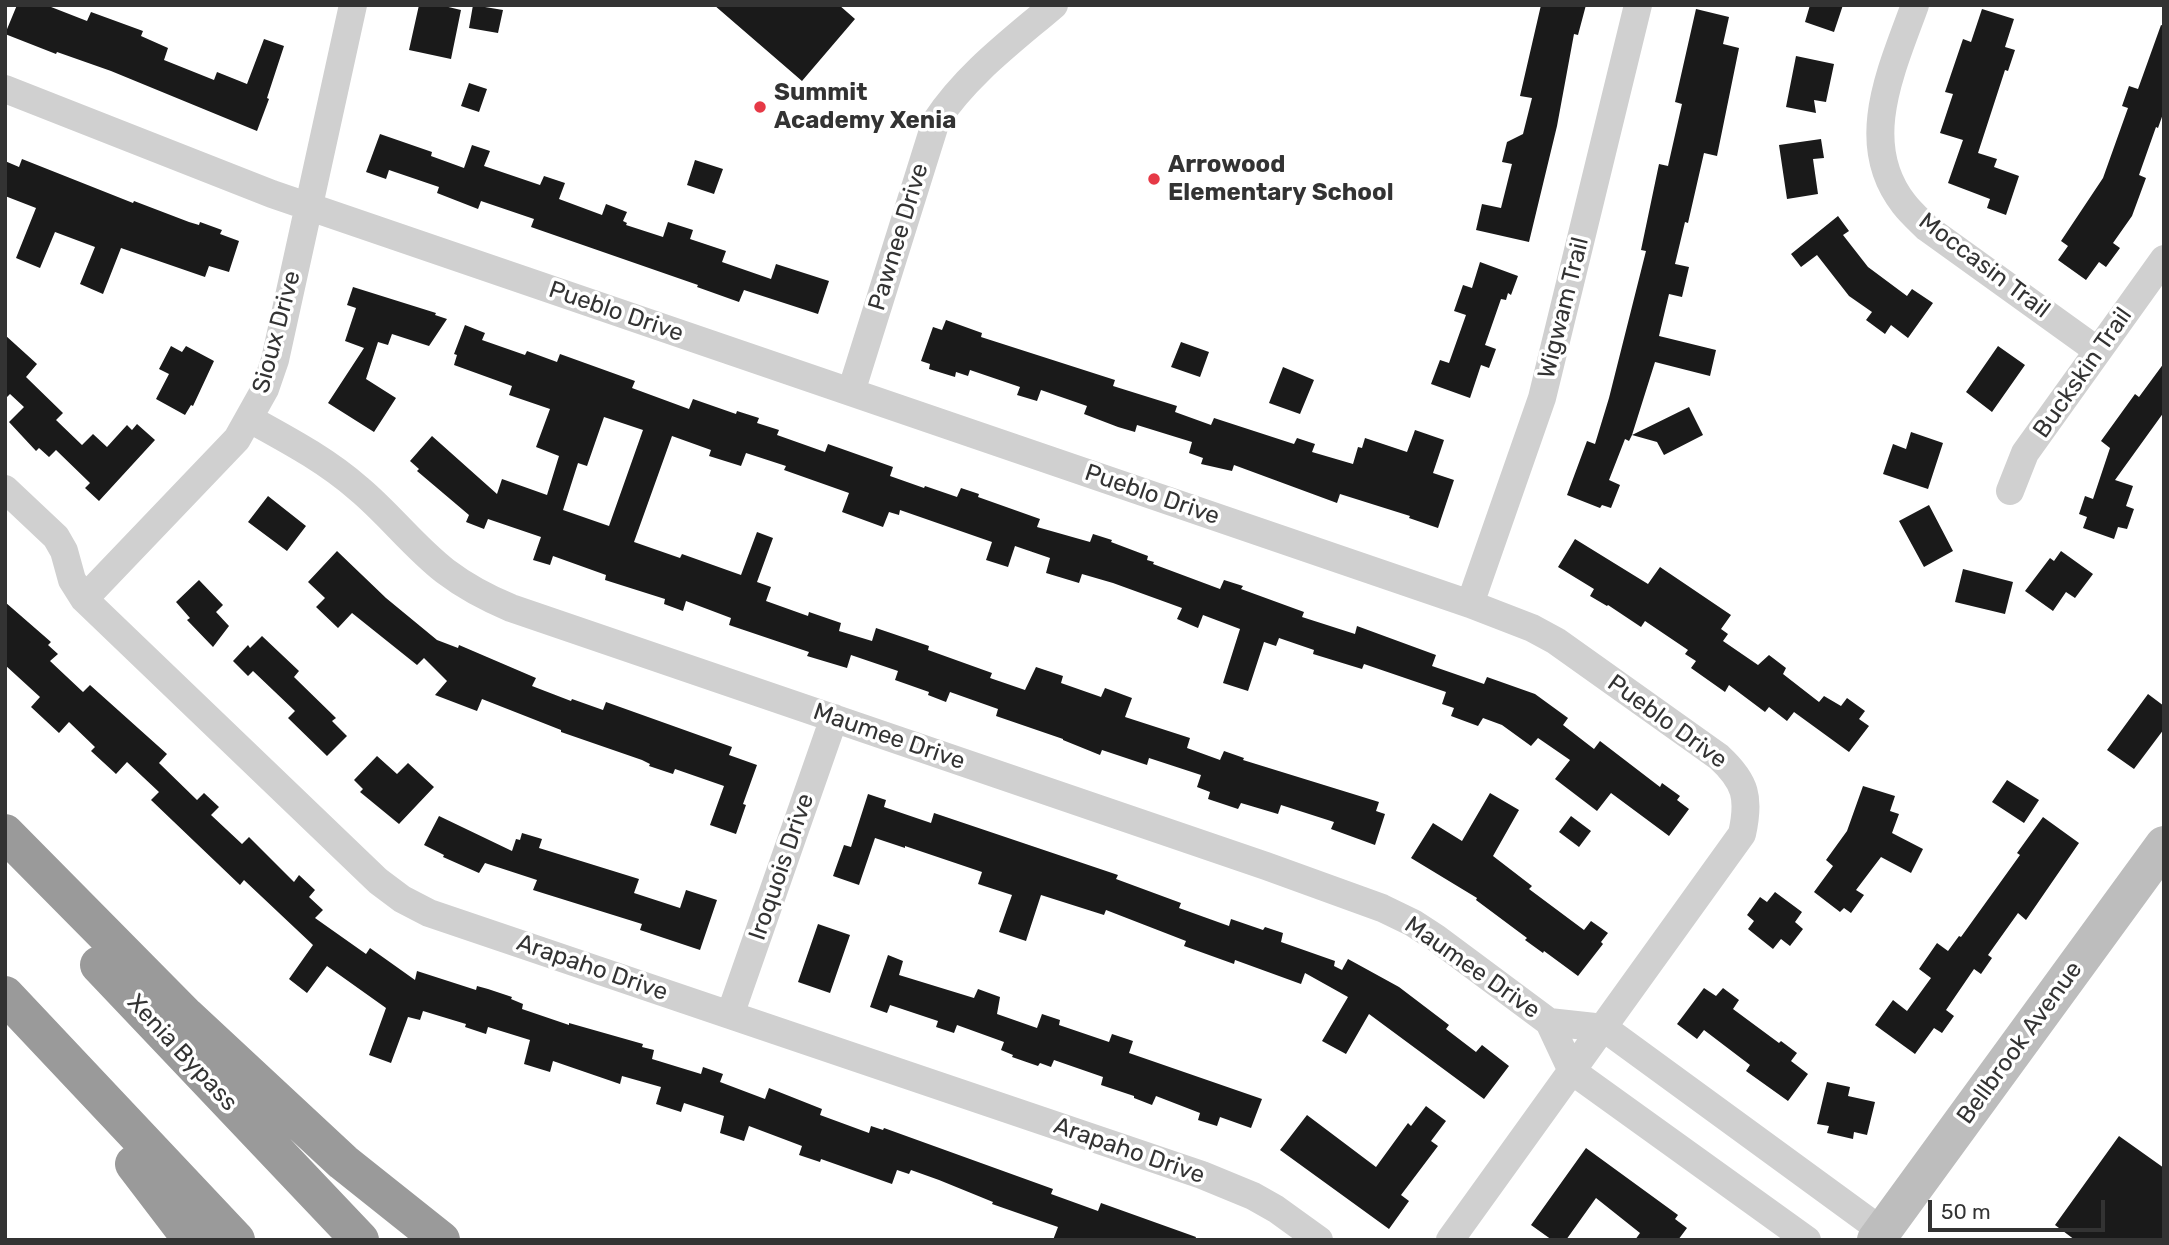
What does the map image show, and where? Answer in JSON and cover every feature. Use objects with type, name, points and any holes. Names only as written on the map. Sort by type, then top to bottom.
[{"type":"highway","points":[[5,833],[186,1016],[343,1162],[441,1240]]},
{"type":"highway","name":"Xenia Bypass","points":[[5,864],[360,1240]]},
{"type":"highway","points":[[5,995],[236,1240]]},
{"type":"highway","points":[[5,1023],[102,1126],[156,1191],[192,1240]]},
{"type":"street","name":"Sioux Drive","points":[[84,599],[237,439],[265,388],[275,360],[353,5]]},
{"type":"street","name":"Pawnee Drive","points":[[851,392],[936,121],[953,95],[980,68],[1054,5]]},
{"type":"street","name":"Wigwam Trail","points":[[1470,604],[1542,398],[1638,5]]},
{"type":"street","name":"Moccasin Trail","points":[[1915,5],[1885,90],[1880,114],[1880,141],[1892,185],[1904,204],[1927,228],[2098,351]]},
{"type":"street","name":"Pueblo Drive","points":[[5,89],[308,206],[1470,604],[1532,628],[1556,641],[1719,757],[1735,772],[1743,786],[1746,818],[1742,834],[1450,1240]]},
{"type":"street","name":"Buckskin Trail","points":[[2010,491],[2025,453],[2164,259]]},
{"type":"street","name":"Maumee Drive","points":[[250,419],[337,470],[363,491],[443,569],[485,597],[1382,908],[1413,923],[1549,1022],[1572,1071],[1807,1240]]},
{"type":"street","name":"Arapaho Drive","points":[[5,489],[56,537],[64,551],[72,580],[84,599],[378,881],[402,899],[429,913],[1202,1175],[1276,1209],[1318,1240]]},
{"type":"street","name":"Iroquois Drive","points":[[730,1015],[834,718]]},
{"type":"street","name":"Bellbrook Avenue","points":[[1879,1235],[2164,845]]},
{"type":"street","name":"Maumee Drive","points":[[1549,1022],[1604,1028],[1879,1235]]},
{"type":"building","points":[[17,5],[46,5],[87,21],[91,12],[143,31],[141,36],[168,48],[164,60],[214,80],[217,72],[247,84],[264,39],[284,46],[257,131],[111,71],[5,34]]},
{"type":"building","points":[[419,5],[440,5],[461,10],[451,59],[409,50]]},
{"type":"building","points":[[473,5],[503,10],[498,33],[469,28]]},
{"type":"building","points":[[714,5],[839,5],[855,19],[802,81]]},
{"type":"building","points":[[1541,5],[1586,5],[1578,35],[1574,34],[1557,126],[1529,242],[1476,230],[1482,204],[1501,208],[1512,164],[1502,162],[1507,142],[1523,134],[1532,98],[1520,96]]},
{"type":"building","points":[[1810,5],[1843,5],[1834,32],[1805,22]]},
{"type":"building","points":[[1696,9],[1729,17],[1723,44],[1739,48],[1717,156],[1704,153],[1688,223],[1685,222],[1675,264],[1689,267],[1682,297],[1669,294],[1659,336],[1716,350],[1710,376],[1655,362],[1632,435],[1629,441],[1625,439],[1609,480],[1620,485],[1611,508],[1602,505],[1600,508],[1567,495],[1587,441],[1595,444],[1609,398],[1646,251],[1641,250],[1659,164],[1668,166],[1682,104],[1675,102]]},
{"type":"building","points":[[1982,9],[2014,19],[2005,47],[2015,50],[2008,71],[2005,70],[1978,153],[1997,159],[1994,167],[2019,176],[2006,215],[1987,208],[1990,199],[1948,183],[1963,140],[1940,133],[1953,94],[1945,92],[1963,39],[1971,42]]},
{"type":"building","points":[[2161,25],[2164,26],[2164,111],[2139,175],[2146,178],[2132,216],[2113,243],[2120,248],[2106,267],[2099,262],[2086,280],[2058,260],[2068,246],[2061,241],[2103,178],[2128,108],[2122,106],[2129,86],[2138,89]]},
{"type":"building","points":[[1796,56],[1834,64],[1826,102],[1814,100],[1816,113],[1786,107]]},
{"type":"building","points":[[469,83],[487,89],[479,112],[461,106]]},
{"type":"building","points":[[380,134],[432,152],[431,156],[464,168],[472,145],[490,151],[484,166],[540,185],[544,176],[565,183],[559,199],[602,215],[606,204],[627,212],[623,221],[626,225],[663,237],[668,222],[693,230],[690,239],[726,251],[722,262],[771,279],[776,264],[829,281],[818,314],[744,290],[739,302],[531,227],[534,219],[481,201],[478,209],[437,193],[439,187],[389,170],[386,179],[366,172]]},
{"type":"building","points":[[1821,139],[1824,158],[1813,159],[1818,194],[1787,199],[1779,145]]},
{"type":"building","points":[[22,159],[133,203],[134,201],[189,222],[199,225],[200,222],[222,230],[220,234],[239,241],[229,272],[209,266],[205,277],[121,248],[103,294],[80,284],[95,247],[55,232],[40,268],[16,258],[36,208],[5,196],[5,161],[19,167]]},
{"type":"building","points":[[695,160],[723,169],[714,194],[687,185]]},
{"type":"building","points":[[1838,216],[1849,231],[1843,235],[1868,267],[1907,296],[1912,289],[1933,303],[1908,338],[1891,325],[1885,334],[1866,320],[1872,312],[1849,296],[1817,255],[1801,267],[1791,254]]},
{"type":"building","points":[[1480,262],[1518,276],[1511,295],[1508,293],[1506,300],[1501,299],[1485,345],[1496,349],[1489,368],[1481,365],[1470,398],[1431,384],[1440,360],[1449,363],[1466,315],[1454,311],[1463,285],[1472,288]]},
{"type":"building","points":[[353,287],[436,313],[435,315],[447,319],[429,346],[392,334],[388,345],[378,342],[366,379],[396,398],[374,432],[328,403],[364,348],[345,341],[356,308],[347,305]]},
{"type":"building","points":[[946,320],[982,333],[981,337],[1115,380],[1113,386],[1177,406],[1175,412],[1211,425],[1214,418],[1294,444],[1297,438],[1315,444],[1312,452],[1353,464],[1358,447],[1362,448],[1365,438],[1407,452],[1415,430],[1444,440],[1433,473],[1454,480],[1438,528],[1409,518],[1410,516],[1340,494],[1337,503],[1234,465],[1232,471],[1201,464],[1203,458],[1189,453],[1192,442],[1137,425],[1135,432],[1118,427],[1084,414],[1087,406],[1041,390],[1037,401],[1017,395],[1020,387],[970,370],[968,376],[956,372],[955,377],[929,369],[930,364],[921,361],[933,327],[942,330]]},
{"type":"building","points":[[465,325],[485,333],[482,340],[525,355],[527,351],[557,362],[560,354],[635,381],[632,388],[689,409],[693,399],[736,414],[737,411],[759,418],[757,423],[779,430],[777,435],[825,452],[828,444],[893,467],[890,476],[924,488],[925,486],[957,497],[961,488],[979,494],[978,497],[1040,519],[1037,527],[1090,542],[1093,534],[1112,540],[1111,542],[1148,556],[1147,560],[1154,562],[1153,564],[1220,589],[1224,580],[1304,612],[1302,617],[1355,634],[1357,626],[1436,655],[1432,666],[1484,684],[1487,677],[1535,694],[1568,718],[1563,725],[1594,749],[1600,741],[1660,787],[1662,783],[1680,796],[1677,800],[1689,809],[1669,836],[1611,793],[1597,811],[1555,779],[1570,760],[1538,738],[1531,746],[1502,725],[1483,718],[1478,726],[1451,716],[1454,708],[1442,704],[1446,692],[1364,664],[1362,669],[1313,654],[1314,650],[1279,638],[1276,646],[1264,642],[1248,691],[1223,683],[1240,629],[1203,615],[1198,628],[1177,619],[1182,608],[1113,583],[1082,574],[1079,583],[1046,573],[1050,558],[1015,546],[1008,567],[986,560],[992,542],[900,510],[899,515],[889,512],[883,527],[842,512],[849,493],[784,470],[786,466],[746,453],[741,466],[709,456],[711,450],[672,436],[634,542],[680,558],[682,554],[741,575],[757,532],[773,538],[757,582],[771,587],[766,601],[808,616],[809,612],[841,623],[839,631],[872,641],[876,628],[929,646],[928,650],[992,673],[990,678],[1025,690],[1036,667],[1063,676],[1061,683],[1101,697],[1105,688],[1132,698],[1125,717],[1190,738],[1187,748],[1220,760],[1224,751],[1244,758],[1243,760],[1379,802],[1376,811],[1385,814],[1375,845],[1331,829],[1334,822],[1281,805],[1278,814],[1241,803],[1238,809],[1208,799],[1210,792],[1197,787],[1201,775],[1149,758],[1147,765],[1102,750],[1100,755],[996,716],[998,709],[950,692],[946,702],[928,695],[929,692],[895,680],[898,671],[851,655],[847,668],[807,656],[809,652],[729,625],[731,618],[686,601],[683,611],[664,604],[665,599],[605,580],[606,575],[553,556],[550,565],[533,560],[541,537],[488,519],[484,529],[466,522],[469,515],[417,471],[419,469],[410,461],[432,436],[497,494],[502,479],[547,495],[559,456],[536,447],[550,409],[509,395],[512,386],[454,365],[457,355],[454,354]],"holes":[[[604,417],[643,430],[609,526],[563,510],[578,463],[587,466]]]},
{"type":"building","points":[[5,335],[37,364],[26,377],[63,413],[56,420],[82,445],[93,434],[107,447],[127,425],[132,430],[137,424],[155,440],[99,501],[85,488],[90,483],[56,450],[49,457],[39,448],[36,451],[9,422],[24,407],[10,394],[5,399]]},
{"type":"building","points":[[1181,342],[1209,352],[1200,377],[1171,367]]},
{"type":"building","points":[[171,346],[182,352],[186,346],[214,361],[193,406],[191,405],[185,415],[156,399],[169,374],[159,369]]},
{"type":"building","points":[[1998,346],[2025,365],[1992,412],[1966,392]]},
{"type":"building","points":[[2164,363],[2164,412],[2115,480],[2133,486],[2126,506],[2134,509],[2127,529],[2118,527],[2114,539],[2083,528],[2087,517],[2079,514],[2085,496],[2093,499],[2110,448],[2101,441],[2135,394],[2139,397]]},
{"type":"building","points":[[1283,367],[1314,380],[1300,414],[1269,403]]},
{"type":"building","points":[[1689,407],[1703,435],[1664,455],[1657,442],[1632,435]]},
{"type":"building","points":[[1911,432],[1943,443],[1928,489],[1883,474],[1893,444],[1906,449]]},
{"type":"building","points":[[268,496],[306,526],[287,551],[248,522]]},
{"type":"building","points":[[1929,505],[1953,551],[1924,567],[1899,521]]},
{"type":"building","points":[[1575,539],[1648,584],[1660,567],[1731,615],[1721,629],[1728,634],[1723,641],[1758,665],[1769,655],[1786,668],[1783,674],[1819,702],[1824,696],[1841,706],[1847,698],[1865,711],[1859,719],[1869,726],[1849,752],[1794,712],[1787,721],[1769,707],[1765,712],[1729,685],[1725,692],[1691,668],[1696,661],[1685,654],[1688,650],[1645,621],[1641,627],[1590,596],[1594,589],[1558,567]]},
{"type":"building","points":[[337,551],[386,598],[437,640],[458,648],[459,645],[536,678],[532,686],[571,701],[572,699],[603,710],[606,702],[732,747],[729,755],[757,765],[736,834],[710,825],[724,786],[675,769],[673,774],[649,766],[650,764],[642,760],[561,732],[482,699],[477,711],[435,695],[447,681],[424,658],[417,665],[352,613],[338,628],[316,607],[325,598],[308,582]]},
{"type":"building","points":[[2061,551],[2093,574],[2075,598],[2066,592],[2053,611],[2025,591],[2050,558],[2054,561]]},
{"type":"building","points":[[1963,569],[2013,582],[2005,614],[1955,602]]},
{"type":"building","points":[[199,580],[223,605],[216,612],[229,626],[213,647],[187,620],[190,618],[176,602]]},
{"type":"building","points":[[5,602],[51,642],[48,645],[58,654],[50,661],[83,692],[90,685],[167,754],[159,763],[197,800],[204,793],[219,807],[211,815],[242,844],[249,837],[294,882],[299,875],[315,890],[309,897],[323,910],[315,918],[366,954],[370,948],[415,980],[417,971],[476,990],[477,986],[512,997],[511,999],[523,1004],[522,1009],[569,1025],[643,1044],[642,1047],[654,1050],[652,1059],[701,1074],[703,1067],[723,1074],[720,1082],[765,1099],[769,1088],[822,1109],[820,1115],[869,1133],[871,1126],[883,1130],[884,1128],[1053,1189],[1051,1194],[1098,1211],[1101,1203],[1196,1237],[1195,1240],[1053,1240],[1058,1227],[992,1204],[993,1202],[939,1180],[911,1170],[909,1174],[897,1170],[892,1184],[821,1159],[820,1162],[799,1155],[802,1146],[749,1126],[744,1141],[720,1133],[724,1116],[684,1103],[681,1112],[656,1104],[661,1087],[622,1076],[620,1084],[553,1061],[550,1072],[524,1064],[530,1040],[488,1027],[486,1034],[465,1027],[466,1024],[423,1011],[420,1020],[408,1017],[391,1063],[369,1055],[386,1008],[327,966],[307,993],[289,979],[313,945],[244,880],[240,885],[151,800],[159,792],[127,762],[116,774],[91,751],[95,747],[69,722],[59,733],[31,707],[40,697],[5,665]]},
{"type":"building","points":[[262,636],[299,671],[294,677],[336,718],[332,721],[347,736],[327,756],[288,718],[295,711],[253,671],[248,676],[233,661],[248,645],[250,648]]},
{"type":"building","points":[[2148,694],[2164,706],[2164,729],[2134,769],[2107,750]]},
{"type":"building","points":[[377,756],[397,774],[408,763],[434,787],[399,824],[360,792],[363,789],[354,780]]},
{"type":"building","points":[[2007,780],[2039,800],[2024,823],[1992,802]]},
{"type":"building","points":[[1863,786],[1895,796],[1890,811],[1899,814],[1892,833],[1923,849],[1911,873],[1881,857],[1856,890],[1864,895],[1851,913],[1844,908],[1840,912],[1814,892],[1833,866],[1826,860],[1847,831]]},
{"type":"building","points":[[1490,793],[1519,810],[1493,856],[1532,886],[1529,889],[1584,930],[1591,921],[1608,933],[1601,942],[1603,944],[1578,976],[1525,940],[1527,938],[1476,900],[1477,898],[1411,858],[1433,823],[1462,841]]},
{"type":"building","points":[[868,794],[886,800],[884,807],[931,823],[934,813],[1118,875],[1116,879],[1181,903],[1179,908],[1229,926],[1231,919],[1263,930],[1265,927],[1283,933],[1281,942],[1335,961],[1334,966],[1342,970],[1348,959],[1399,987],[1449,1025],[1446,1029],[1476,1052],[1482,1045],[1509,1066],[1484,1099],[1369,1014],[1346,1054],[1322,1041],[1348,997],[1305,973],[1301,984],[1235,960],[1234,964],[1184,946],[1186,941],[1106,910],[1104,915],[1041,895],[1026,941],[999,932],[1012,895],[978,884],[982,872],[905,846],[875,838],[859,885],[833,876],[844,845],[851,847]]},
{"type":"building","points":[[439,816],[512,851],[516,839],[520,840],[522,833],[542,839],[539,848],[639,879],[634,893],[680,908],[686,890],[717,900],[700,950],[640,930],[642,924],[533,890],[537,880],[485,863],[479,873],[443,857],[444,855],[424,845]]},
{"type":"building","points":[[1571,816],[1591,831],[1579,847],[1559,832]]},
{"type":"building","points":[[2043,817],[2079,843],[2026,920],[2018,913],[1988,955],[1992,958],[1981,974],[1974,969],[1946,1010],[1954,1016],[1942,1033],[1934,1028],[1915,1054],[1875,1025],[1893,1000],[1907,1011],[1931,978],[1919,969],[1937,943],[1948,951],[1959,936],[1961,937],[2020,855],[2017,853]]},
{"type":"building","points":[[1775,892],[1802,912],[1795,922],[1803,929],[1790,946],[1781,939],[1773,949],[1748,929],[1754,921],[1747,915],[1760,897],[1767,902]]},
{"type":"building","points":[[818,924],[850,935],[830,993],[798,982]]},
{"type":"building","points":[[888,955],[903,961],[899,975],[974,998],[978,989],[1000,997],[997,1014],[1037,1028],[1042,1014],[1060,1020],[1059,1025],[1109,1042],[1112,1034],[1133,1041],[1129,1053],[1262,1099],[1251,1128],[1220,1117],[1217,1126],[1198,1120],[1200,1113],[1156,1096],[1152,1105],[1101,1085],[1103,1077],[1054,1060],[1051,1067],[1040,1063],[1038,1066],[1012,1057],[1013,1055],[1001,1050],[1004,1042],[957,1025],[954,1033],[936,1027],[938,1021],[890,1005],[887,1013],[870,1007]]},
{"type":"building","points":[[1704,988],[1716,996],[1723,988],[1739,1000],[1733,1009],[1797,1053],[1791,1061],[1808,1074],[1788,1101],[1746,1071],[1750,1065],[1704,1030],[1697,1039],[1677,1024]]},
{"type":"building","points":[[1827,1082],[1850,1087],[1848,1096],[1875,1102],[1867,1135],[1854,1132],[1853,1139],[1827,1133],[1829,1126],[1817,1124]]},
{"type":"building","points":[[1426,1106],[1446,1121],[1431,1141],[1438,1146],[1401,1195],[1409,1201],[1389,1229],[1280,1150],[1307,1115],[1376,1167],[1408,1123],[1411,1126]]},
{"type":"building","points":[[2119,1136],[2164,1168],[2164,1240],[2075,1240],[2055,1225]]},
{"type":"building","points":[[1586,1148],[1678,1215],[1675,1219],[1687,1228],[1678,1240],[1635,1240],[1640,1233],[1596,1198],[1566,1240],[1552,1240],[1531,1225]]},
{"type":"place","name":"Summit Academy Xenia","points":[[760,107]]},
{"type":"place","name":"Arrowood Elementary School","points":[[1154,179]]}]
